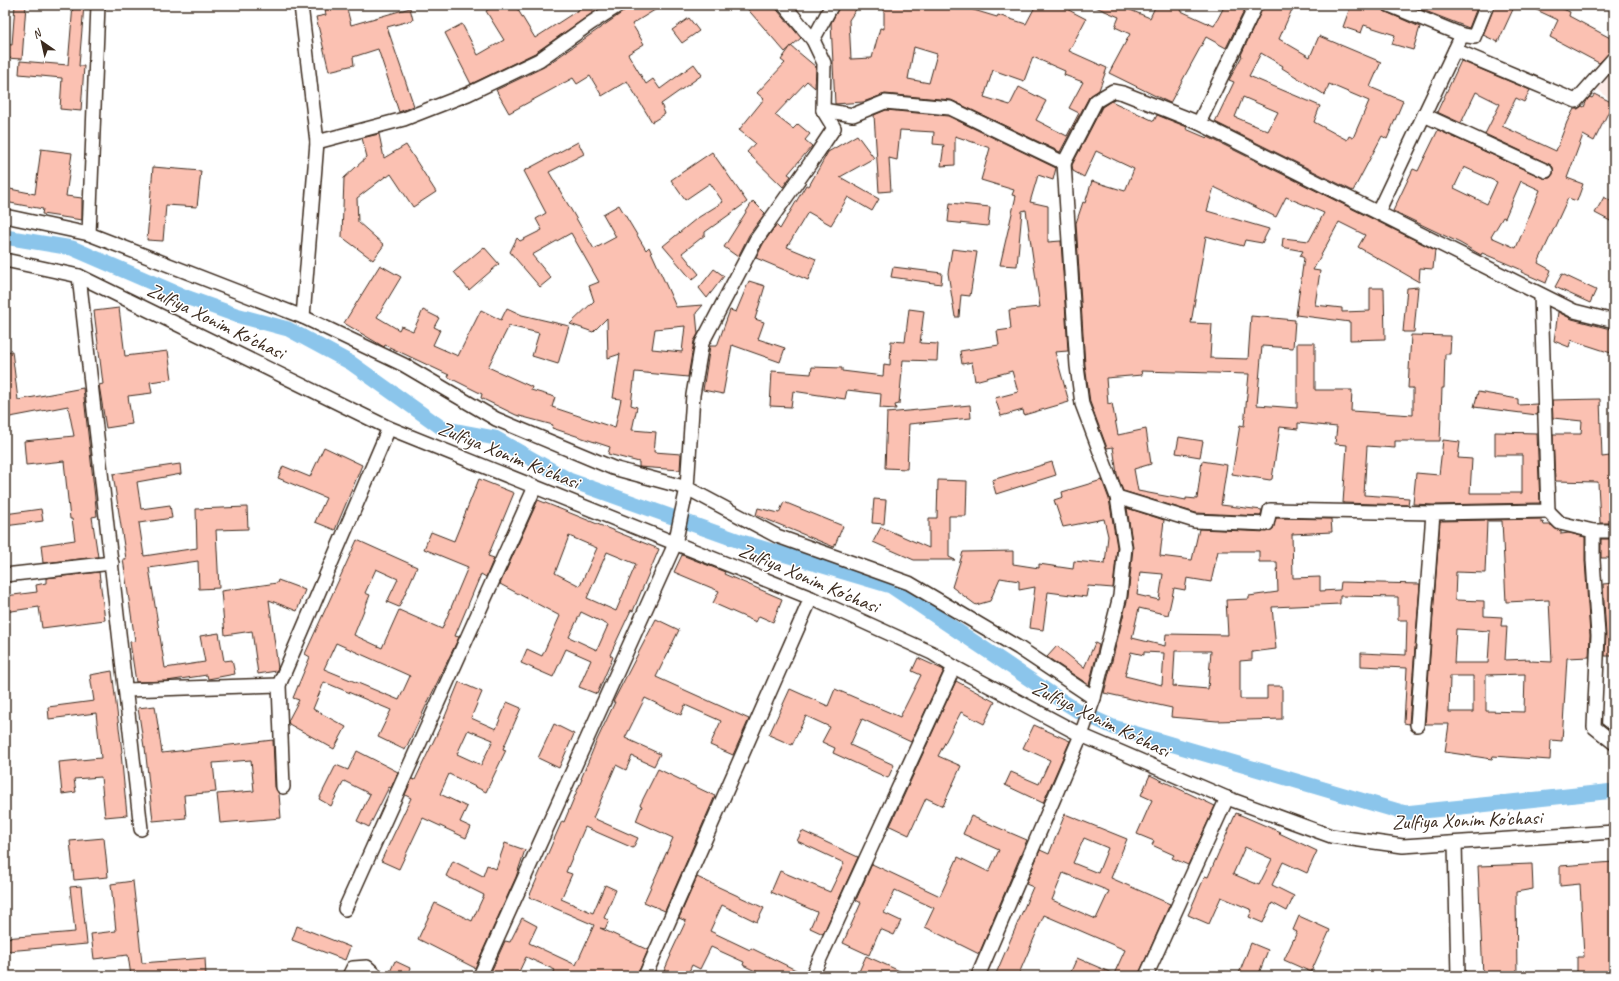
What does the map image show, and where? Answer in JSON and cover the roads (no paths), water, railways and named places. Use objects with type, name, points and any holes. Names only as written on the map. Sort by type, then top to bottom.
[{"type":"street","points":[[89,234],[98,5]]},
{"type":"street","points":[[301,5],[317,142],[303,317]]},
{"type":"street","points":[[317,142],[404,118],[468,94],[539,60],[619,5]]},
{"type":"street","points":[[480,976],[676,539],[686,493],[693,395],[702,343],[756,240],[834,128],[823,110],[824,63],[814,40],[784,5]]},
{"type":"street","points":[[814,40],[832,5]]},
{"type":"street","points":[[1198,122],[1256,5]]},
{"type":"street","points":[[1389,5],[1462,35],[1474,37],[1487,5]]},
{"type":"street","points":[[1378,212],[1462,35]]},
{"type":"street","points":[[1455,50],[1576,101],[1614,58]]},
{"type":"street","points":[[978,976],[1082,732],[1092,703],[1120,596],[1125,547],[1117,497],[1082,404],[1077,366],[1064,163],[1096,101],[1113,91],[1123,93],[1198,122],[1574,311],[1614,321]]},
{"type":"street","points":[[823,110],[853,115],[885,102],[950,108],[1064,163]]},
{"type":"street","points":[[1424,115],[1546,171]]},
{"type":"street","points":[[5,216],[89,234],[303,317],[404,365],[496,419],[613,468],[686,493],[777,536],[909,583],[1019,648],[1092,703]]},
{"type":"street","name":"Zulfiya Xonim Ko'chasi","points":[[5,260],[79,276],[389,428],[535,487],[676,539],[932,653],[954,667],[1082,732],[1227,798],[1331,836],[1403,846],[1614,832]]},
{"type":"street","points":[[79,276],[141,829]]},
{"type":"street","points":[[1541,295],[1548,511],[1560,523],[1593,531],[1614,531]]},
{"type":"street","points":[[282,786],[279,685],[389,428]]},
{"type":"street","points":[[344,909],[535,487]]},
{"type":"street","points":[[1117,497],[1195,521],[1266,524],[1270,510],[1433,513],[1548,511]]},
{"type":"street","points":[[1417,725],[1433,513]]},
{"type":"street","points":[[1593,531],[1593,560],[1598,635],[1594,727],[1614,743]]},
{"type":"street","points":[[5,575],[112,563]]},
{"type":"street","points":[[644,976],[811,598]]},
{"type":"street","points":[[812,976],[954,667]]},
{"type":"street","points":[[126,690],[279,685]]},
{"type":"street","points":[[1146,976],[1227,798]]},
{"type":"street","points":[[1455,843],[1458,976]]},
{"type":"street","points":[[349,976],[352,968],[367,967],[377,976]]},
{"type":"waterway","points":[[5,237],[72,248],[183,296],[236,315],[288,329],[351,363],[442,428],[495,438],[569,480],[745,543],[891,586],[1078,711],[1113,727],[1405,813],[1614,791]]}]
